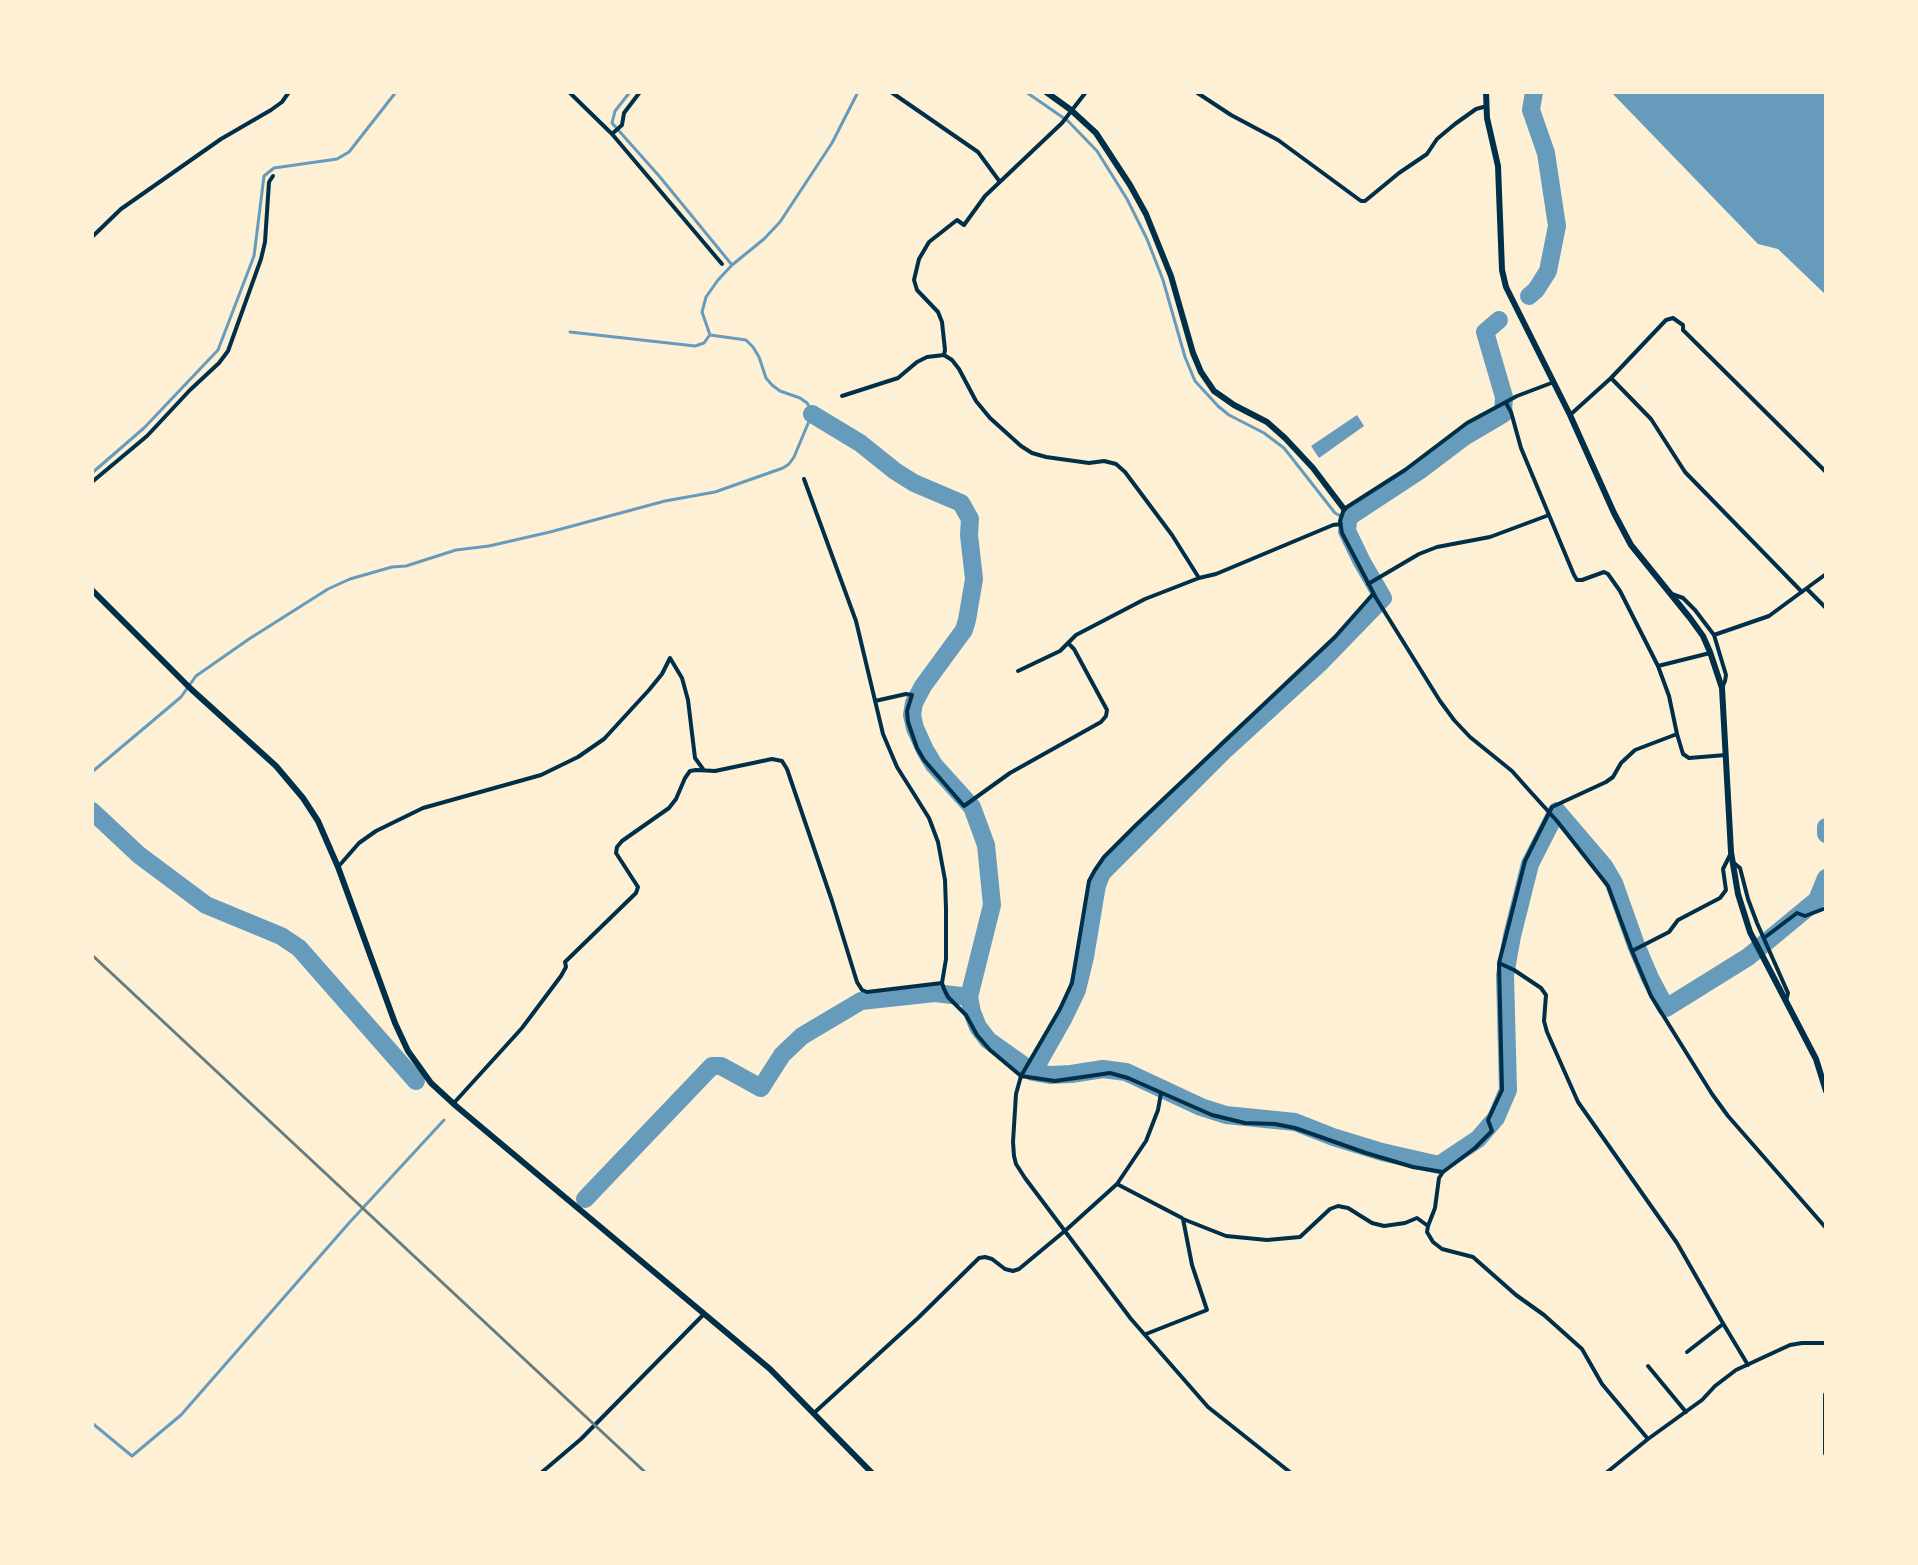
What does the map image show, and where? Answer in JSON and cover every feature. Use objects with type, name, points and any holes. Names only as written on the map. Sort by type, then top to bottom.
[{"type":"main road","points":[[1046,92],[1096,133],[1130,185],[1146,214],[1171,276],[1193,353],[1214,391],[1267,422],[1285,438],[1313,468],[1343,511]]},
{"type":"main road","points":[[1486,92],[1487,118],[1498,166],[1502,270],[1506,287],[1631,545],[1703,636],[1710,652],[1722,688],[1731,852],[1738,894],[1750,932],[1816,1059],[1826,1091]]},
{"type":"main road","points":[[92,590],[191,689],[276,766],[311,809],[338,867],[395,1023],[408,1051],[431,1083],[770,1369],[872,1473]]},
{"type":"main road","points":[[1826,1395],[1826,1453]]},
{"type":"street","points":[[92,237],[121,209],[221,139],[271,110],[289,92]]},
{"type":"street","points":[[569,92],[613,133],[722,264]]},
{"type":"street","points":[[613,133],[622,125],[624,113],[640,92]]},
{"type":"street","points":[[891,92],[978,152],[1000,182]]},
{"type":"street","points":[[944,355],[942,322],[938,312],[917,290],[914,280],[919,259],[929,242],[957,220],[964,225],[985,196],[1062,123],[1086,92]]},
{"type":"street","points":[[1196,92],[1278,140],[1361,201],[1427,154],[1437,139],[1455,124],[1476,109],[1487,106]]},
{"type":"street","points":[[92,482],[147,436],[228,351],[261,259],[269,182],[273,176]]},
{"type":"street","points":[[1570,415],[1611,378],[1666,320],[1673,318],[1826,472]]},
{"type":"street","points":[[842,396],[898,378],[927,357],[944,355],[959,369],[976,401],[990,418],[1032,453],[1089,463],[1104,461],[1116,464],[1172,535],[1199,578]]},
{"type":"street","points":[[1611,378],[1651,419],[1685,472],[1826,608]]},
{"type":"street","points":[[1554,382],[1517,396],[1467,423],[1405,470],[1343,511],[1340,522],[1342,533],[1380,606],[1454,720],[1512,771],[1557,821],[1608,886],[1651,996],[1712,1094],[1826,1228]]},
{"type":"street","points":[[1504,404],[1511,412],[1521,448],[1577,580],[1604,572],[1620,591],[1658,666],[1683,754],[1689,758],[1726,755]]},
{"type":"street","points":[[804,479],[856,621],[883,734],[897,767],[929,818],[938,842],[945,880],[946,909],[946,959],[942,983],[948,997],[966,1015],[990,1050],[1023,1074],[1055,1081],[1110,1073],[1212,1115],[1245,1123],[1295,1128],[1413,1167],[1442,1171]]},
{"type":"street","points":[[1368,584],[1437,547],[1490,537],[1549,515]]},
{"type":"street","points":[[1018,671],[1060,651],[1076,635],[1145,599],[1216,574],[1340,522]]},
{"type":"street","points":[[1716,634],[1769,616],[1826,574]]},
{"type":"street","points":[[1670,593],[1683,598],[1716,634],[1726,675],[1722,688]]},
{"type":"street","points":[[1291,1473],[1208,1407],[1131,1319],[1025,1178],[1014,1156],[1016,1094],[1029,1062],[1072,983],[1089,881],[1104,857],[1375,596]]},
{"type":"street","points":[[875,701],[912,695],[907,711],[908,722],[917,748],[964,806],[1010,773],[1101,722],[1106,716],[1107,710],[1068,643]]},
{"type":"street","points":[[1658,666],[1710,652]]},
{"type":"street","points":[[338,867],[359,843],[376,831],[423,808],[541,775],[578,757],[604,739],[649,690],[670,658],[682,678],[695,758],[703,769]]},
{"type":"street","points":[[1551,814],[1552,807],[1613,777],[1621,763],[1635,750],[1677,734]]},
{"type":"street","points":[[453,1104],[522,1028],[561,976],[565,962],[636,893],[638,887],[616,853],[617,847],[669,808],[690,771],[715,771],[772,759],[782,761],[862,990],[867,992],[942,983]]},
{"type":"street","points":[[1551,814],[1545,817],[1525,861],[1501,964],[1502,1090],[1488,1123],[1492,1129],[1489,1136],[1475,1148],[1442,1171],[1427,1232],[1442,1249],[1473,1257],[1582,1349],[1602,1384],[1648,1439]]},
{"type":"street","points":[[1632,951],[1669,932],[1678,920],[1720,898],[1726,890],[1723,869],[1731,852]]},
{"type":"street","points":[[1733,861],[1740,868],[1748,899],[1788,993],[1786,1001]]},
{"type":"street","points":[[1764,938],[1797,913],[1805,916],[1826,908]]},
{"type":"street","points":[[1501,964],[1541,988],[1546,995],[1544,1021],[1547,1032],[1578,1102],[1677,1243],[1748,1365]]},
{"type":"street","points":[[814,1413],[979,1258],[992,1259],[1005,1269],[1019,1269],[1117,1184],[1146,1141],[1161,1093]]},
{"type":"street","points":[[1117,1184],[1183,1219],[1226,1236],[1267,1240],[1300,1237],[1330,1209],[1338,1206],[1384,1226],[1419,1219],[1427,1225]]},
{"type":"street","points":[[1146,1334],[1207,1310],[1192,1265],[1183,1219]]},
{"type":"street","points":[[541,1473],[581,1439],[704,1314]]},
{"type":"street","points":[[1687,1352],[1723,1324]]},
{"type":"street","points":[[1606,1473],[1736,1370],[1790,1345],[1826,1343]]},
{"type":"street","points":[[1648,1366],[1686,1412]]},
{"type":"water","points":[[1611,92],[1826,92],[1826,295],[1778,249],[1758,244]]},
{"type":"water","points":[[1357,415],[1364,426],[1319,458],[1311,446]]},
{"type":"waterway","points":[[92,473],[144,428],[218,350],[254,256],[264,176],[274,168],[337,159],[349,152],[396,92]]},
{"type":"waterway","points":[[630,92],[615,111],[612,123],[732,265]]},
{"type":"waterway","points":[[92,772],[181,697],[196,676],[328,589],[350,579],[456,550],[489,546],[665,501],[715,492],[789,464],[812,414],[811,409],[800,398],[772,385],[766,378],[759,357],[746,340],[710,335],[702,312],[706,297],[718,280],[780,222],[832,143],[858,92]]},
{"type":"waterway","points":[[1026,92],[1068,121],[1097,151],[1127,199],[1163,280],[1195,381],[1229,415],[1264,433],[1284,448],[1335,513],[1348,520]]},
{"type":"waterway","points":[[1529,296],[1548,271],[1557,226],[1546,153],[1531,110],[1534,92]]},
{"type":"waterway","points":[[969,997],[978,1027],[988,1040],[1033,1072],[1077,990],[1102,873],[1383,598],[1347,531],[1348,520],[1464,437],[1503,414],[1504,397],[1485,332],[1499,320]]},
{"type":"waterway","points":[[570,332],[695,346],[704,343],[709,336]]},
{"type":"waterway","points":[[585,1199],[712,1066],[721,1066],[761,1088],[782,1055],[802,1036],[861,1001],[935,993],[969,997],[992,905],[986,845],[972,807],[934,765],[915,728],[912,715],[923,686],[964,630],[967,620],[974,579],[970,519],[961,503],[914,483],[860,443],[812,414]]},
{"type":"waterway","points":[[92,811],[139,855],[206,905],[281,936],[299,948],[416,1081]]},
{"type":"waterway","points":[[1033,1072],[1050,1075],[1103,1069],[1126,1072],[1201,1107],[1226,1115],[1295,1122],[1382,1152],[1439,1165],[1478,1139],[1496,1118],[1508,1090],[1505,975],[1530,864],[1557,811],[1604,866],[1614,883],[1636,945],[1666,1008],[1748,957],[1817,900],[1826,878]]},
{"type":"waterway","points":[[1826,827],[1826,834]]},
{"type":"waterway","points":[[92,1423],[132,1456],[181,1415],[444,1120]]},
{"type":"railway","points":[[92,955],[646,1473]]}]
